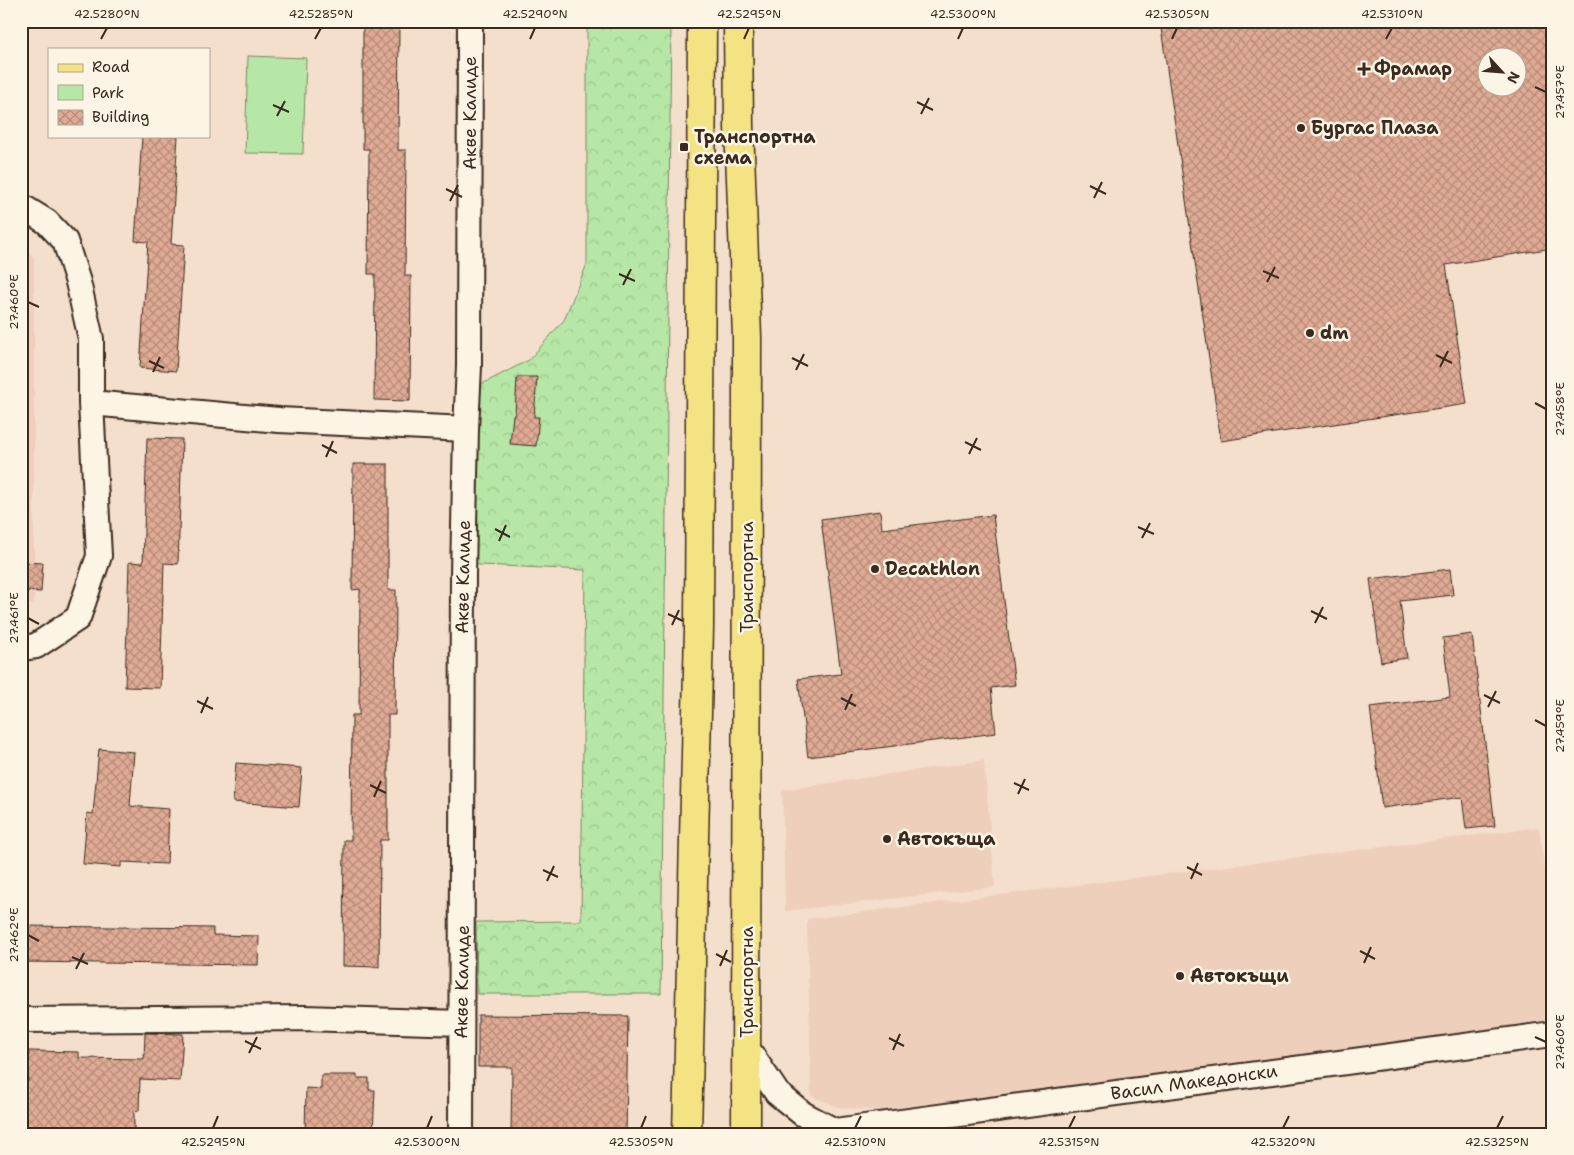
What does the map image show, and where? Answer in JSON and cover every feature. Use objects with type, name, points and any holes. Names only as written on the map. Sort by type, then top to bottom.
[{"type":"main road","points":[[687,1134],[699,628],[702,21]]},
{"type":"main road","name":"Транспортна","points":[[738,21],[739,126],[747,337],[746,1134]]},
{"type":"street","name":"Акве Калиде","points":[[461,1134],[463,575],[469,366],[470,21]]},
{"type":"street","points":[[21,206],[47,222],[65,241],[78,282],[91,339],[91,403],[99,556],[78,618],[36,646],[21,648]]},
{"type":"street","points":[[91,403],[280,420],[466,429]]},
{"type":"street","points":[[21,1020],[304,1018],[462,1023]]},
{"type":"street","name":"Васил Македонски","points":[[832,1133],[1553,1034]]},
{"type":"street","points":[[747,1048],[777,1093],[803,1114],[832,1133]]},
{"type":"shaded area","points":[[21,249],[34,257],[34,604],[21,606]]},
{"type":"shaded area","name":"Автокъща","points":[[984,760],[995,887],[785,911],[782,790]]},
{"type":"shaded area","name":"Автокъщи","points":[[1539,827],[1553,937],[1553,1024],[887,1112],[838,1107],[811,1096],[807,919]]},
{"type":"green space","points":[[587,21],[671,21],[661,994],[477,994],[476,922],[581,921],[585,570],[461,564],[462,383],[484,383],[529,360],[564,320],[587,264]]},
{"type":"green space","points":[[248,56],[306,58],[303,154],[245,153]]},
{"type":"building","name":"Бургас Плаза","points":[[1160,21],[1553,21],[1553,248],[1446,265],[1467,404],[1221,441]]},
{"type":"building","points":[[363,24],[399,24],[398,150],[406,150],[405,276],[411,276],[410,401],[374,400],[375,274],[368,274],[369,149],[363,149]]},
{"type":"building","points":[[142,138],[178,138],[171,244],[184,245],[176,371],[140,368],[148,242],[135,241]]},
{"type":"building","points":[[517,377],[537,377],[534,417],[539,417],[536,446],[510,444],[513,415],[515,415]]},
{"type":"building","points":[[147,438],[182,439],[178,564],[164,563],[160,688],[125,687],[129,562],[143,563]]},
{"type":"building","points":[[353,464],[388,464],[388,590],[396,590],[395,715],[388,715],[388,840],[380,840],[379,967],[343,966],[344,840],[351,840],[352,715],[359,715],[360,589],[352,590]]},
{"type":"building","points":[[880,511],[882,529],[993,515],[1015,685],[991,688],[996,733],[808,757],[798,679],[841,674],[821,519]]},
{"type":"building","points":[[21,562],[43,563],[41,592],[21,591]]},
{"type":"building","points":[[1450,569],[1453,595],[1400,601],[1407,658],[1381,662],[1370,579]]},
{"type":"building","points":[[1472,634],[1495,826],[1466,829],[1462,797],[1382,808],[1370,707],[1450,697],[1443,638]]},
{"type":"building","points":[[99,749],[134,752],[130,806],[169,809],[167,864],[121,862],[121,867],[83,864],[87,813],[93,814]]},
{"type":"building","points":[[236,763],[302,768],[299,807],[233,802]]},
{"type":"building","points":[[21,926],[213,928],[213,935],[259,936],[258,965],[21,962]]},
{"type":"building","points":[[478,1015],[628,1016],[626,1134],[511,1134],[512,1067],[478,1067]]},
{"type":"building","points":[[145,1033],[183,1034],[180,1081],[140,1079],[139,1111],[134,1110],[134,1133],[21,1130],[21,1081],[28,1081],[29,1051],[79,1052],[79,1058],[144,1059]]},
{"type":"building","points":[[321,1075],[357,1075],[357,1078],[369,1078],[369,1090],[375,1090],[373,1134],[305,1134],[306,1088],[321,1089]]},
{"type":"place","name":"Фрамар","points":[[1364,69]]},
{"type":"place","name":"Бургас Плаза","points":[[1301,128]]},
{"type":"place","name":"Транспортна схема","points":[[684,147]]},
{"type":"place","name":"dm","points":[[1310,333]]},
{"type":"place","name":"Decathlon","points":[[875,569]]},
{"type":"place","name":"Автокъща","points":[[887,839]]},
{"type":"place","name":"Автокъщи","points":[[1180,976]]}]
